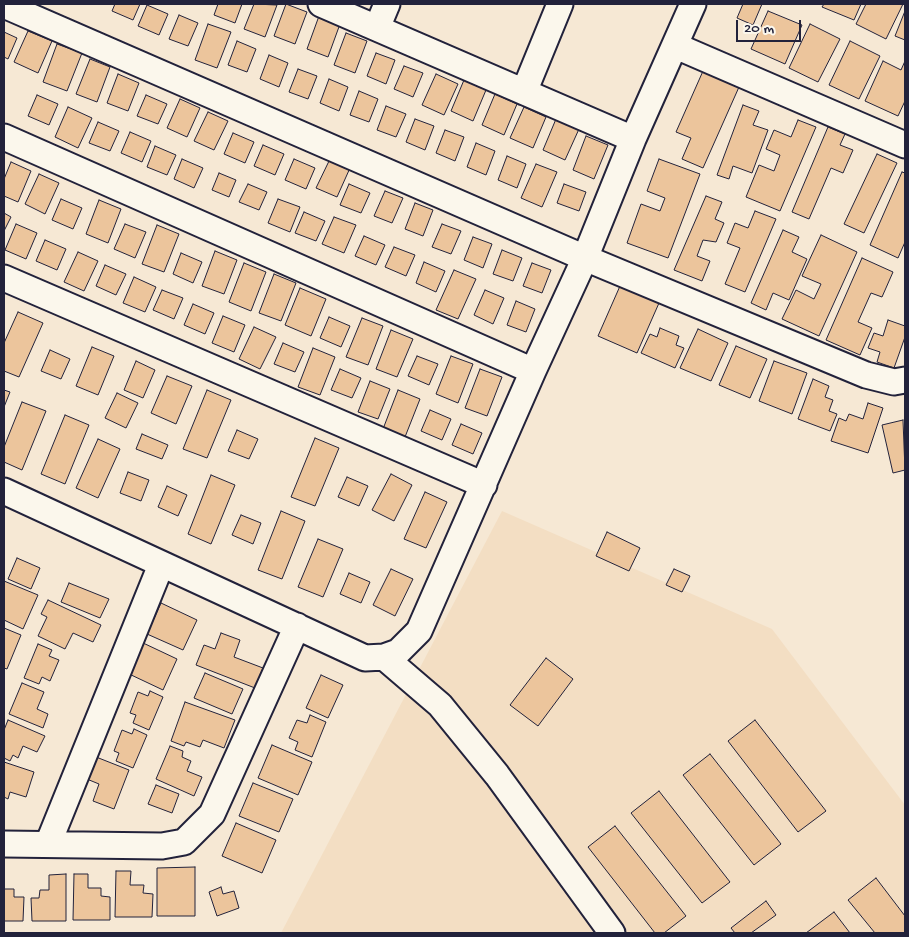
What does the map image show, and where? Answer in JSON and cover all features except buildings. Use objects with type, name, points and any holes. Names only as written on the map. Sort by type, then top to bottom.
[{"type":"street","points":[[321,4],[633,139]]},
{"type":"street","points":[[377,28],[387,4]]},
{"type":"street","points":[[524,92],[560,4]]},
{"type":"street","points":[[6,497],[365,658],[384,658],[398,652],[420,631],[533,371],[585,258],[633,139],[676,46],[693,4]]},
{"type":"street","points":[[4,5],[585,258],[866,375],[894,382],[905,380]]},
{"type":"street","points":[[676,46],[905,145]]},
{"type":"street","points":[[4,137],[533,371]]},
{"type":"street","points":[[4,278],[484,485]]},
{"type":"street","points":[[48,844],[161,565]]},
{"type":"street","points":[[4,844],[162,846],[184,842],[199,830],[212,814],[297,626]]},
{"type":"street","points":[[384,658],[440,706],[497,776],[612,933]]},
{"type":"shaded area","points":[[502,511],[772,629],[905,805],[905,933],[281,933]]}]
